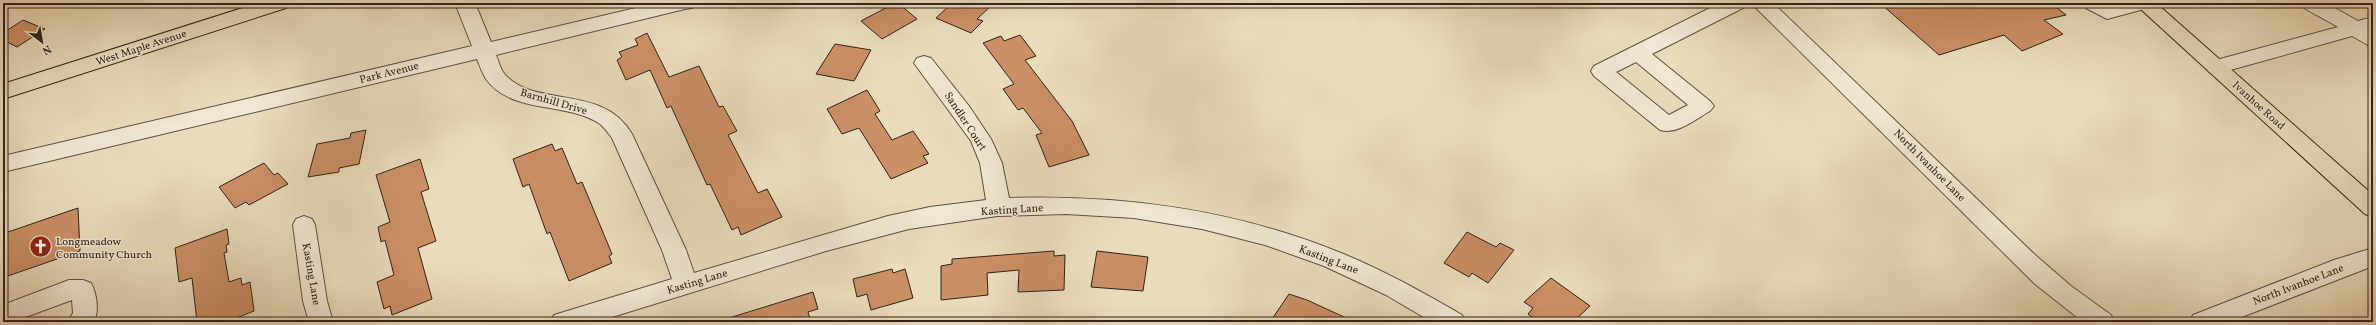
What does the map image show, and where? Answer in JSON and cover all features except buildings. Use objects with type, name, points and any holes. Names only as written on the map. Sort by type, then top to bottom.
[{"type":"main road","name":"West Maple Avenue","points":[[3,92],[279,3]]},
{"type":"main road","name":"Ivanhoe Road","points":[[2144,3],[2373,208]]},
{"type":"street","name":"Barnhill Drive","points":[[465,3],[494,75],[501,84],[526,95],[587,109],[608,119],[621,134],[674,250],[686,284]]},
{"type":"street","name":"Park Avenue","points":[[3,164],[685,3]]},
{"type":"street","points":[[1637,52],[1736,3]]},
{"type":"street","name":"North Ivanhoe Lane","points":[[1761,3],[1891,127],[2046,280],[2079,308],[2102,322]]},
{"type":"street","points":[[2093,3],[2107,12],[2141,3]]},
{"type":"street","points":[[2308,3],[2364,26],[2373,41]]},
{"type":"street","points":[[2216,67],[2364,26]]},
{"type":"street","name":"Sandler Court","points":[[924,63],[946,90],[983,144],[991,162],[999,208]]},
{"type":"street","name":"Kasting Lane","points":[[564,322],[864,230],[932,216],[999,208],[1081,206],[1137,209],[1198,218],[1285,242],[1354,267],[1426,304],[1453,322]]},
{"type":"street","name":"Kasting Lane","points":[[304,225],[315,301],[321,322]]},
{"type":"street","name":"North Ivanhoe Lane","points":[[2202,322],[2342,267],[2373,257]]},
{"type":"street","points":[[3,315],[69,290],[83,290],[85,315],[80,322]]},
{"type":"place","name":"Longmeadow Community Church","points":[[41,247]]}]
